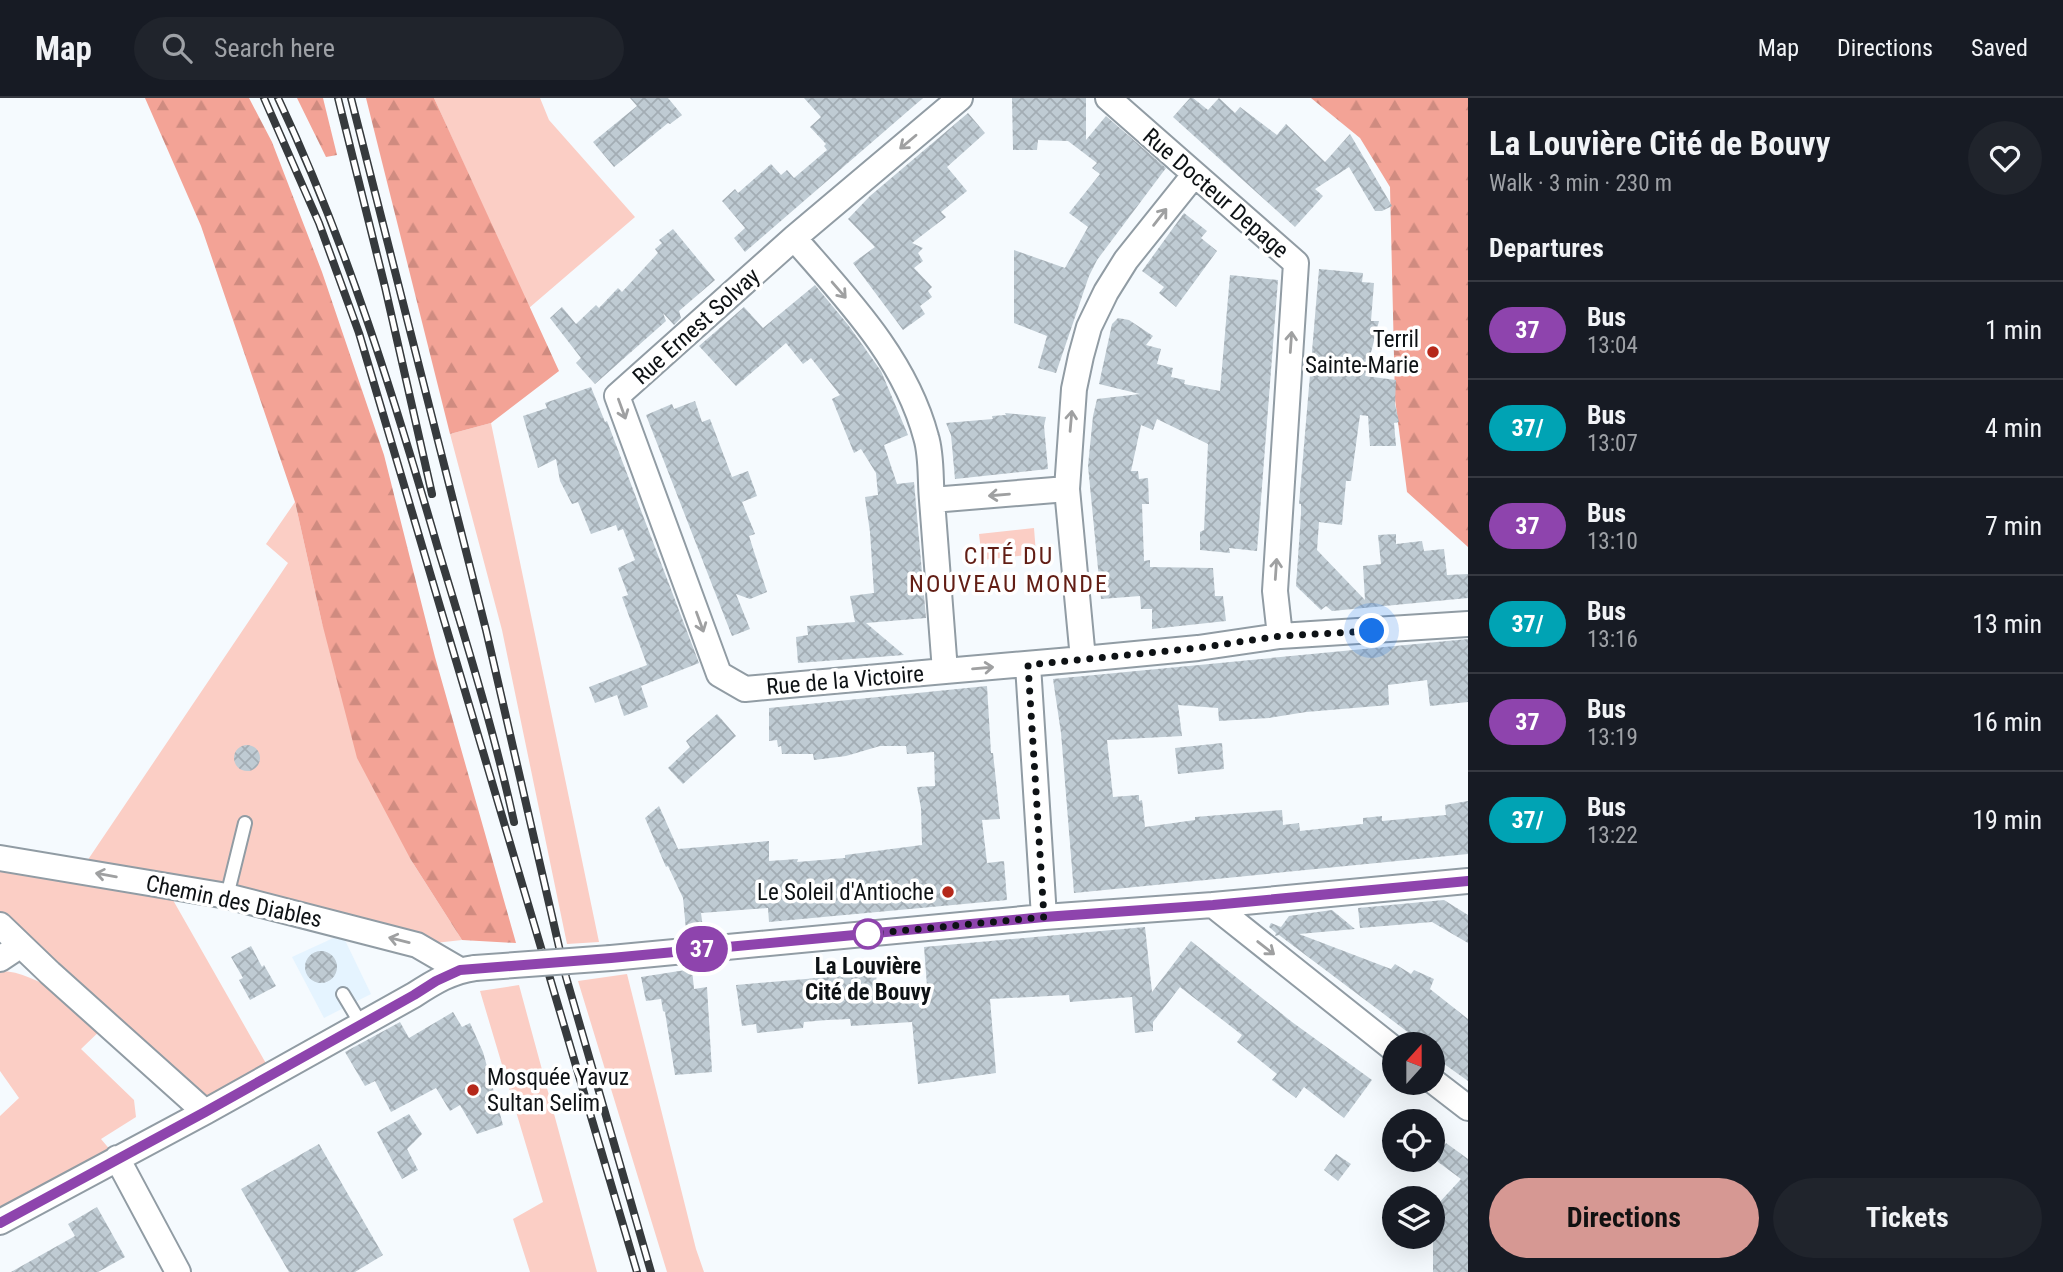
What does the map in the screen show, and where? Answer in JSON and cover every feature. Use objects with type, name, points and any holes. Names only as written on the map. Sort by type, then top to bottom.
[{"type":"street","name":"Rue Ernest Solvay","points":[[745,690],[719,674],[618,396],[794,238],[960,98]]},
{"type":"street","name":"Rue Docteur Depage","points":[[1108,98],[1296,263],[1275,591],[1280,636]]},
{"type":"street","points":[[1194,174],[1126,260],[1106,292],[1089,327],[1074,389],[1067,489],[1083,659],[1198,648],[1280,636],[1468,624]]},
{"type":"street","points":[[794,238],[875,332],[906,384],[927,438],[945,671]]},
{"type":"street","points":[[932,500],[1067,489]]},
{"type":"street","name":"Rue de la Victoire","points":[[745,690],[1083,659]]},
{"type":"street","points":[[1028,665],[1044,917]]},
{"type":"street","name":"Chemin des Diables","points":[[0,858],[227,896],[417,945],[468,969]]},
{"type":"street","points":[[0,1223],[361,1024],[468,969],[1468,881]]},
{"type":"street","points":[[1213,905],[1382,1040]]},
{"type":"street","points":[[0,925],[205,1112]]},
{"type":"street","points":[[4,952],[50,973]]},
{"type":"street","points":[[1446,1091],[1468,1108]]},
{"type":"street","points":[[117,1158],[178,1272]]},
{"type":"lane","points":[[227,896],[245,823]]},
{"type":"lane","points":[[343,994],[361,1024]]},
{"type":"shaded area","points":[[434,98],[540,98],[549,120],[635,217],[529,308]]},
{"type":"shaded area","points":[[491,423],[599,942],[567,944],[502,630],[450,434]]},
{"type":"shaded area","points":[[295,502],[322,623],[411,860],[462,940],[417,945],[165,886],[272,1074],[205,1112],[107,1024],[81,1049],[134,1100],[136,1117],[101,1139],[117,1158],[0,1222],[0,1116],[19,1098],[0,1071],[0,971],[23,975],[58,991],[0,925],[0,858],[81,870],[288,563],[266,544]]},
{"type":"shaded area","points":[[1034,528],[1036,554],[982,560],[979,534]]},
{"type":"shaded area","points":[[342,934],[371,994],[324,1018],[292,957]]},
{"type":"shaded area","points":[[627,974],[704,1272],[667,1272],[578,981]]},
{"type":"shaded area","points":[[519,985],[597,1272],[530,1272],[513,1219],[543,1202],[480,991]]},
{"type":"green space","points":[[145,98],[249,98],[272,142],[322,272],[384,455],[435,657],[516,943],[462,940],[411,860],[357,758],[322,623],[295,502],[201,226]]},
{"type":"green space","points":[[297,98],[323,98],[337,155],[326,157]]},
{"type":"green space","points":[[366,98],[434,98],[559,371],[491,423],[450,434]]},
{"type":"green space","name":"Terril Sainte-Marie","points":[[1311,98],[1468,98],[1468,547],[1407,492],[1395,399],[1390,187],[1360,138]]},
{"type":"building","points":[[630,98],[668,98],[682,115],[668,123],[614,167],[593,142],[637,106]]},
{"type":"building","points":[[804,98],[923,98],[745,252],[734,238],[745,228],[722,201],[735,189],[738,193],[771,164],[781,175],[787,170],[794,178],[827,150],[824,146],[826,144],[810,127],[821,117]]},
{"type":"building","points":[[1012,98],[1086,98],[1086,140],[1106,116],[1166,168],[1097,260],[1056,373],[1038,368],[1047,336],[1014,323],[1014,250],[1065,268],[1088,227],[1069,213],[1100,174],[1092,168],[1097,163],[1068,141],[1038,140],[1037,150],[1013,150]]},
{"type":"building","points":[[1190,98],[1208,110],[1219,98],[1235,113],[1240,107],[1277,135],[1286,124],[1325,162],[1350,134],[1392,206],[1375,211],[1349,167],[1315,189],[1323,196],[1295,227],[1173,117]]},
{"type":"building","points":[[968,113],[985,133],[947,167],[967,191],[941,212],[946,217],[912,243],[923,248],[918,253],[923,261],[914,268],[932,287],[928,291],[932,297],[920,306],[925,314],[903,330],[853,263],[875,247],[848,219],[870,196]]},
{"type":"building","points":[[1184,213],[1207,231],[1201,238],[1217,251],[1176,307],[1159,293],[1164,287],[1142,271]]},
{"type":"building","points":[[673,229],[715,280],[679,311],[681,318],[674,325],[663,313],[666,321],[595,384],[576,363],[581,358],[550,318],[562,307],[576,324],[596,305],[599,308],[618,288],[622,292],[658,253],[655,249],[662,243],[659,240]]},
{"type":"building","points":[[1319,269],[1363,273],[1362,282],[1374,283],[1371,321],[1379,321],[1365,376],[1396,380],[1395,404],[1399,422],[1394,423],[1396,446],[1370,446],[1368,416],[1360,415],[1351,481],[1346,481],[1342,525],[1319,522],[1317,550],[1365,600],[1363,566],[1381,564],[1378,535],[1396,534],[1396,544],[1422,541],[1424,551],[1444,549],[1447,575],[1468,574],[1468,598],[1332,611],[1326,606],[1321,610],[1296,586],[1301,514],[1299,504]]},
{"type":"building","points":[[1230,275],[1278,280],[1257,551],[1229,548],[1230,553],[1200,550],[1200,532],[1204,530],[1208,444],[1157,419],[1153,430],[1141,425],[1131,471],[1138,471],[1139,479],[1148,478],[1149,504],[1142,504],[1144,561],[1150,560],[1150,567],[1213,568],[1215,596],[1223,596],[1226,621],[1152,629],[1152,609],[1141,609],[1140,596],[1101,599],[1088,466],[1093,416],[1097,399],[1140,394],[1099,384],[1112,324],[1118,318],[1129,320],[1153,336],[1146,345],[1161,349],[1157,364],[1173,368],[1171,377],[1185,380],[1184,384],[1220,391]]},
{"type":"building","points":[[815,285],[881,371],[908,435],[884,445],[897,484],[914,482],[926,618],[866,623],[904,655],[798,663],[796,637],[808,635],[807,626],[855,622],[850,596],[874,593],[865,497],[878,495],[876,473],[861,449],[854,453],[832,399],[840,395],[811,358],[803,364],[786,343],[736,386],[699,346],[744,307],[763,328]]},
{"type":"building","points":[[591,387],[605,422],[607,421],[699,663],[641,686],[648,707],[624,716],[617,695],[595,703],[589,687],[647,665],[622,597],[628,595],[618,568],[635,560],[623,529],[618,531],[616,525],[591,534],[578,502],[572,504],[560,481],[556,459],[538,468],[523,416],[547,408],[545,403]]},
{"type":"building","points":[[695,401],[702,422],[710,419],[732,477],[748,471],[757,496],[742,502],[755,534],[749,536],[767,592],[750,599],[736,594],[750,629],[732,636],[646,415],[672,404],[674,409]]},
{"type":"building","points":[[1005,413],[1046,417],[1044,426],[1048,469],[955,479],[951,435],[946,423],[993,419],[992,416],[1006,415]]},
{"type":"building","points":[[1468,639],[1468,702],[1430,706],[1427,680],[1388,685],[1389,705],[1269,718],[1219,721],[1218,708],[1178,705],[1182,736],[1107,740],[1113,797],[1139,795],[1145,827],[1195,820],[1195,817],[1282,810],[1283,825],[1299,823],[1300,831],[1363,824],[1363,818],[1382,816],[1382,821],[1446,815],[1445,805],[1468,801],[1468,854],[1074,893],[1061,733],[1053,679]]},
{"type":"building","points":[[987,686],[991,753],[1000,819],[982,820],[987,863],[1004,861],[1007,900],[769,922],[768,908],[701,913],[703,928],[686,930],[683,898],[645,818],[659,806],[678,849],[769,841],[769,861],[798,859],[797,862],[845,858],[845,855],[922,845],[921,808],[917,787],[935,786],[934,752],[907,754],[906,746],[880,746],[846,756],[814,760],[813,754],[782,754],[777,740],[769,741],[769,708]]},
{"type":"building","points":[[717,714],[736,736],[683,784],[668,768],[690,747],[686,741]]},
{"type":"building","points":[[1222,743],[1224,769],[1178,774],[1175,748]]},
{"type":"building","points":[[247,745],[256,749],[260,758],[256,767],[247,771],[238,767],[234,758],[238,749]]},
{"type":"building","points":[[1444,900],[1468,915],[1468,943],[1432,922],[1360,928],[1358,908]]},
{"type":"building","points":[[1332,910],[1355,929],[1299,934],[1391,969],[1395,964],[1411,974],[1414,970],[1434,979],[1430,989],[1468,1019],[1468,1081],[1446,1065],[1446,1032],[1408,1032],[1279,935],[1275,936],[1276,933],[1269,927],[1271,923],[1281,927],[1289,916]]},
{"type":"building","points":[[1145,927],[1152,992],[1191,941],[1292,1022],[1372,1080],[1344,1118],[1304,1087],[1296,1098],[1272,1080],[1277,1074],[1237,1042],[1242,1035],[1180,987],[1153,1022],[1153,1031],[1135,1033],[1132,997],[1070,1002],[1069,995],[990,999],[996,1073],[918,1084],[912,1022],[851,1026],[850,1019],[827,1020],[804,1022],[803,1028],[757,1033],[756,1024],[742,1026],[736,985],[876,973],[878,1000],[928,999],[924,947]]},
{"type":"building","points":[[251,946],[276,986],[250,1000],[239,980],[243,978],[231,957]]},
{"type":"building","points":[[321,951],[332,956],[337,967],[332,978],[321,983],[310,978],[305,967],[310,956]]},
{"type":"building","points":[[692,969],[694,989],[707,987],[712,1072],[675,1075],[661,999],[646,1001],[641,977]]},
{"type":"building","points":[[453,1012],[462,1027],[470,1023],[483,1052],[503,1125],[477,1134],[460,1105],[450,1111],[436,1088],[391,1112],[375,1081],[365,1086],[345,1052],[400,1022],[409,1038]]},
{"type":"building","points":[[409,1114],[422,1134],[407,1149],[418,1170],[402,1179],[377,1132]]},
{"type":"building","points":[[319,1144],[383,1255],[355,1272],[289,1272],[241,1189]]},
{"type":"building","points":[[1445,1144],[1468,1159],[1468,1272],[1433,1272],[1433,1249],[1445,1249],[1445,1196],[1461,1179],[1445,1167]]},
{"type":"building","points":[[1336,1154],[1351,1164],[1338,1181],[1324,1170]]},
{"type":"building","points":[[97,1207],[125,1257],[98,1272],[11,1272],[75,1236],[68,1224]]},
{"type":"railway","points":[[264,98],[319,223],[359,333],[637,1272]]},
{"type":"railway","points":[[278,98],[326,209],[368,322],[479,686],[514,822]]},
{"type":"railway","points":[[338,98],[432,494]]},
{"type":"railway","points":[[351,98],[486,630],[566,977],[651,1272]]},
{"type":"bus line","name":"37","points":[[0,1223],[460,970],[1468,881]]},
{"type":"place","name":"Terril Sainte-Marie","points":[[1433,352]]},
{"type":"place","name":"Le Soleil d'Antioche","points":[[948,892]]},
{"type":"place","name":"La Louvière Cité de Bouvy","points":[[868,934]]},
{"type":"place","name":"Mosquée Yavuz Sultan Selim","points":[[473,1090]]},
{"type":"district","name":"CITÉ DU NOUVEAU MONDE","points":[[1009,570]]},
{"type":"route","points":[[868,934],[1044,917],[1028,665],[1198,648],[1280,636],[1372,631]]}]
